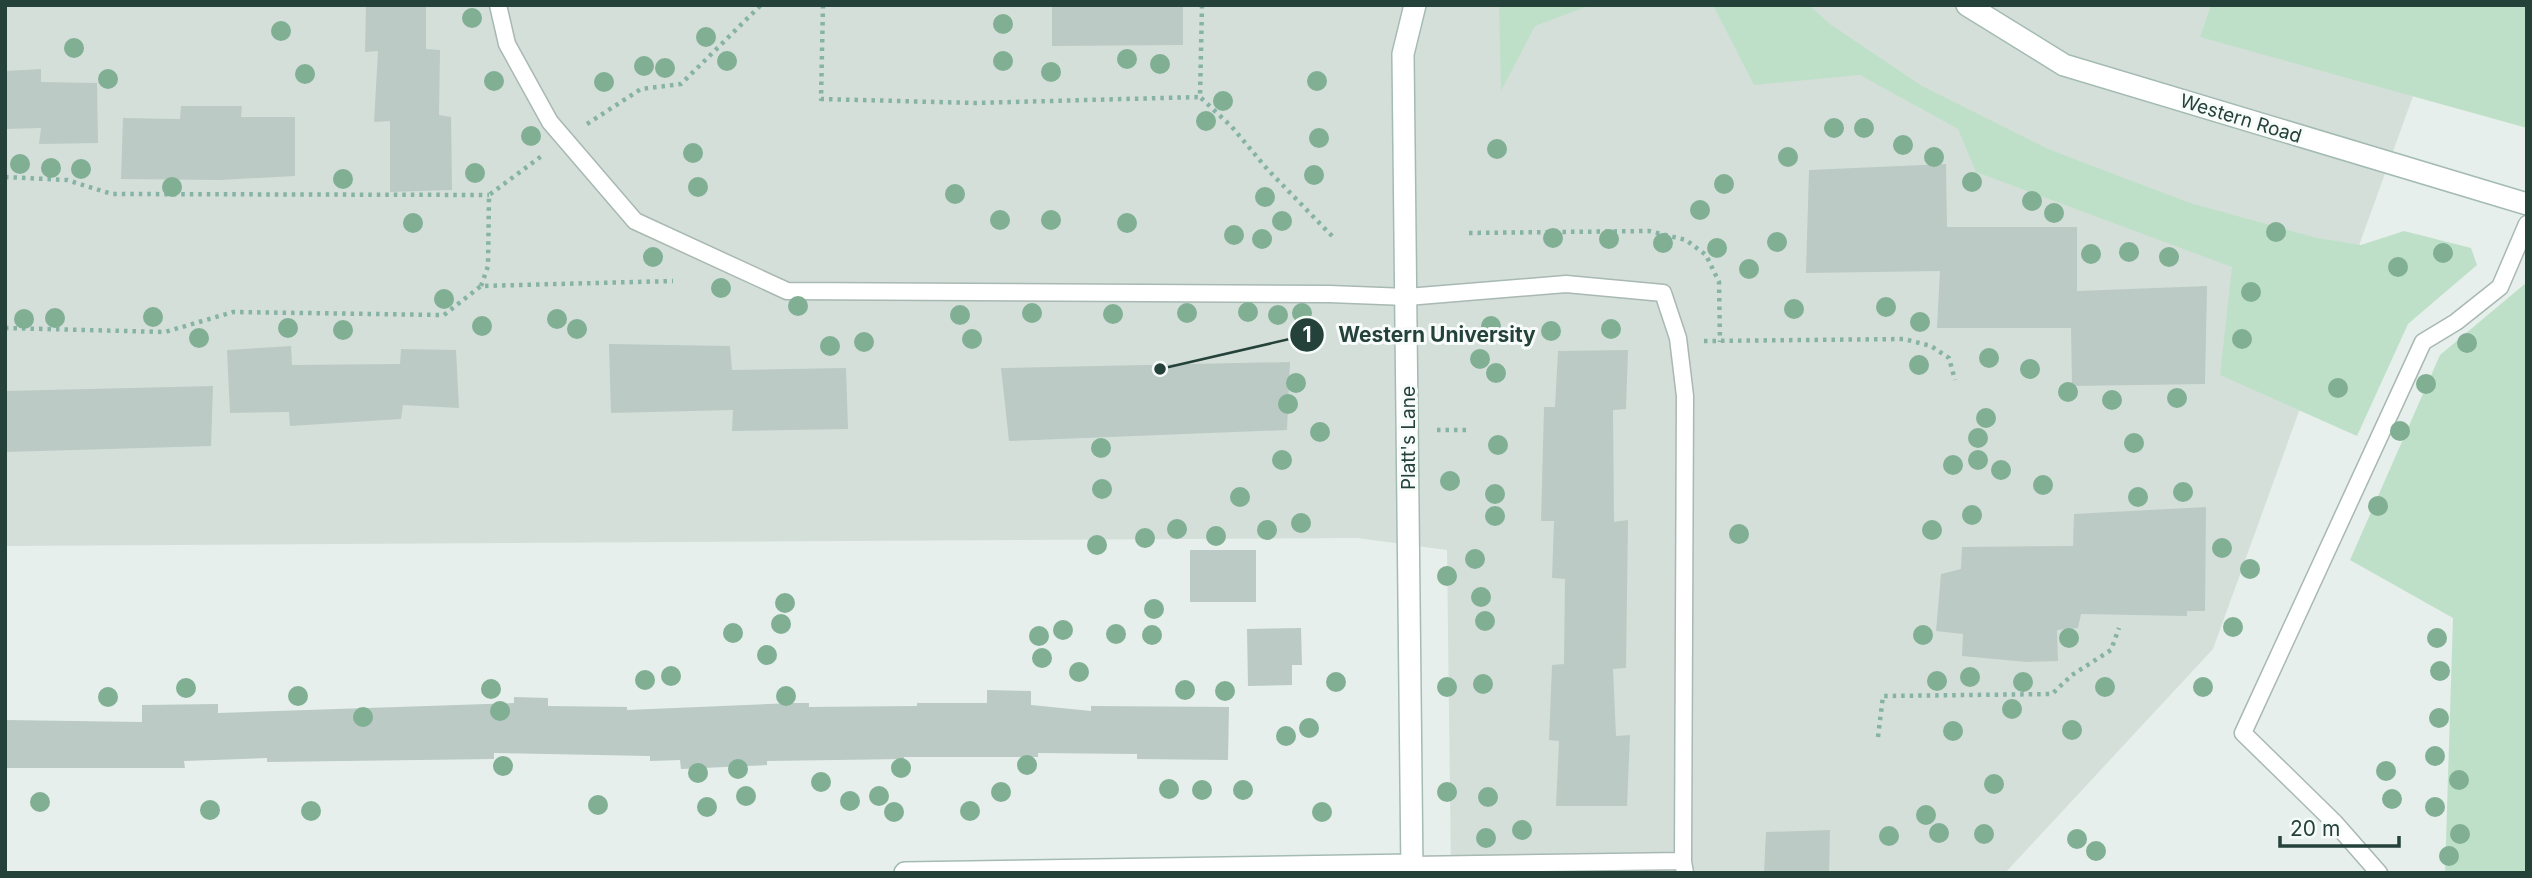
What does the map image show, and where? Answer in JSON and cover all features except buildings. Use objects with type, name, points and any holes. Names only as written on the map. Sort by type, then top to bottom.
[{"type":"street","name":"Platt's Lane","points":[[1412,869],[1403,54],[1415,5]]},
{"type":"street","name":"Western Road","points":[[1966,5],[2064,65],[2527,204]]},
{"type":"street","points":[[905,873],[1412,869]]},
{"type":"lane","points":[[498,5],[507,44],[550,122],[635,221],[786,291],[1329,294],[1407,298],[1566,284],[1663,293],[1678,338],[1685,396],[1684,867]]},
{"type":"lane","points":[[2379,873],[2335,823],[2243,733],[2423,342],[2456,322],[2500,287],[2527,224]]},
{"type":"lane","points":[[1412,869],[1684,867]]},
{"type":"lane","points":[[1666,873],[1684,867]]},
{"type":"path","points":[[822,5],[821,100],[975,103],[1200,97],[1232,127],[1268,170],[1332,237]]},
{"type":"path","points":[[1200,97],[1202,5]]},
{"type":"path","points":[[5,177],[67,180],[113,194],[489,195]]},
{"type":"path","points":[[1469,233],[1649,231],[1686,240],[1706,255],[1719,282],[1720,342]]},
{"type":"path","points":[[5,328],[165,332],[233,312],[444,314],[481,286],[673,281]]},
{"type":"path","points":[[1678,338],[1720,342],[1904,339],[1931,346],[1949,358],[1955,380]]},
{"type":"path","points":[[1878,737],[1883,696],[2052,694],[2072,675],[2111,650],[2119,628]]},
{"type":"shaded area","points":[[5,5],[2446,5],[2213,649],[2005,873],[1451,873],[1447,550],[1357,538],[5,546]]},
{"type":"green space","points":[[1499,5],[1591,5],[1535,26],[1501,91]]},
{"type":"green space","points":[[1713,5],[1809,5],[1830,24],[1922,86],[2048,149],[2190,203],[2317,238],[2361,245],[2404,231],[2471,248],[2477,265],[2408,324],[2357,436],[2220,375],[2232,267],[1976,172],[1958,129],[1860,75],[1754,85]]},
{"type":"green space","points":[[2211,5],[2527,5],[2527,128],[2200,37]]},
{"type":"green space","points":[[2527,282],[2527,873],[2445,873],[2453,618],[2350,560],[2440,355]]},
{"type":"place","name":"Western University","points":[[1160,369]]}]
